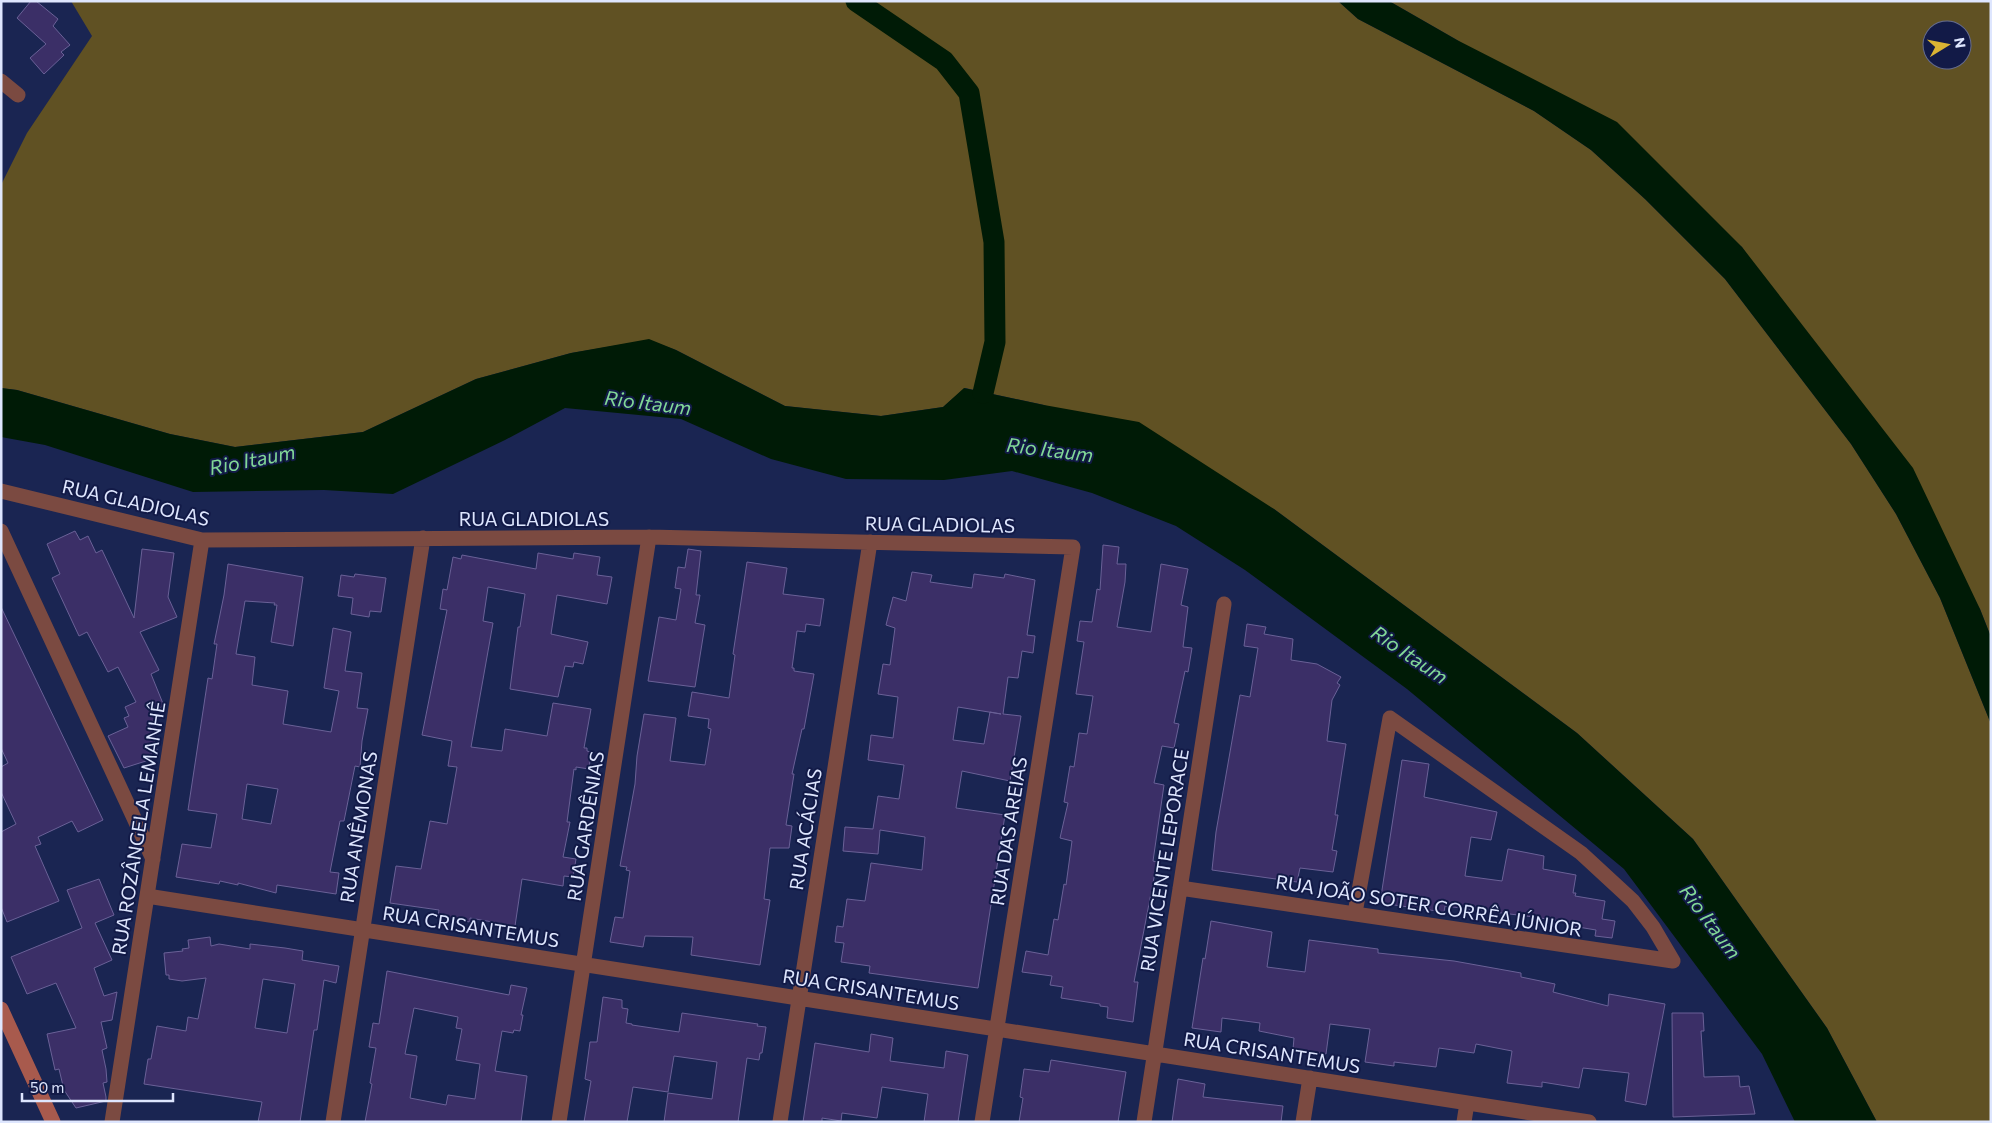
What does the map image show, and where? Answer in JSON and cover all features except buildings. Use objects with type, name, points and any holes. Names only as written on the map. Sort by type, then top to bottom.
[{"type":"main road","points":[[1,1009],[53,1122]]},
{"type":"street","points":[[1,81],[18,96]]},
{"type":"street","name":"RUA GLADIOLAS","points":[[1,491],[202,540],[649,537],[1073,547]]},
{"type":"street","points":[[1,531],[153,859]]},
{"type":"street","name":"RUA GARDÊNIAS","points":[[559,1122],[649,537]]},
{"type":"street","name":"RUA ANÊMONAS","points":[[333,1122],[423,538]]},
{"type":"street","name":"RUA ROZÂNGELA LEMANHÊ","points":[[112,1122],[202,540]]},
{"type":"street","name":"RUA ACÁCIAS","points":[[780,1122],[870,542]]},
{"type":"street","name":"RUA DAS AREIAS","points":[[982,1122],[1073,547]]},
{"type":"street","name":"RUA VICENTE LEPORACE","points":[[1144,1122],[1224,604]]},
{"type":"street","name":"RUA JOÃO SOTER CORRÊA JÚNIOR","points":[[1180,888],[1355,914],[1673,961],[1654,928],[1633,901],[1581,853],[1390,718],[1355,914]]},
{"type":"street","name":"RUA CRISANTEMUS","points":[[147,896],[1589,1122]]},
{"type":"street","points":[[1303,1122],[1310,1078]]},
{"type":"street","points":[[1464,1122],[1467,1103]]},
{"type":"shaded area","points":[[71,1],[1338,1],[1358,19],[1534,111],[1591,150],[1645,199],[1725,279],[1851,444],[1896,514],[1940,598],[1991,724],[1991,1122],[1877,1122],[1827,1028],[1693,839],[1577,733],[1274,509],[1044,405],[965,388],[943,407],[881,416],[785,406],[676,350],[649,340],[571,353],[476,379],[363,432],[235,447],[170,434],[17,390],[1,388],[1,185],[27,133],[92,36]]},
{"type":"shaded area","points":[[1389,1],[1991,1],[1991,637],[1980,609],[1742,247],[1457,40]]},
{"type":"water","points":[[1338,1],[1389,1],[1457,40],[1617,122],[1742,247],[1913,468],[1980,609],[1991,637],[1991,724],[1940,598],[1896,514],[1851,444],[1725,279],[1645,199],[1591,150],[1534,111],[1358,19]]},
{"type":"water","name":"Rio Itaum","points":[[649,339],[676,350],[785,406],[881,416],[943,407],[964,388],[1139,422],[1274,509],[1577,733],[1693,839],[1827,1028],[1877,1122],[1795,1122],[1762,1054],[1624,869],[1407,689],[1245,570],[1176,526],[1092,493],[1012,471],[944,480],[846,479],[771,459],[681,419],[565,408],[505,440],[393,494],[324,490],[193,492],[45,445],[1,437],[1,388],[17,390],[170,434],[235,447],[363,432],[476,379],[571,353]]},
{"type":"waterway","points":[[856,1],[944,61],[969,93],[994,242],[995,342],[983,393]]}]
